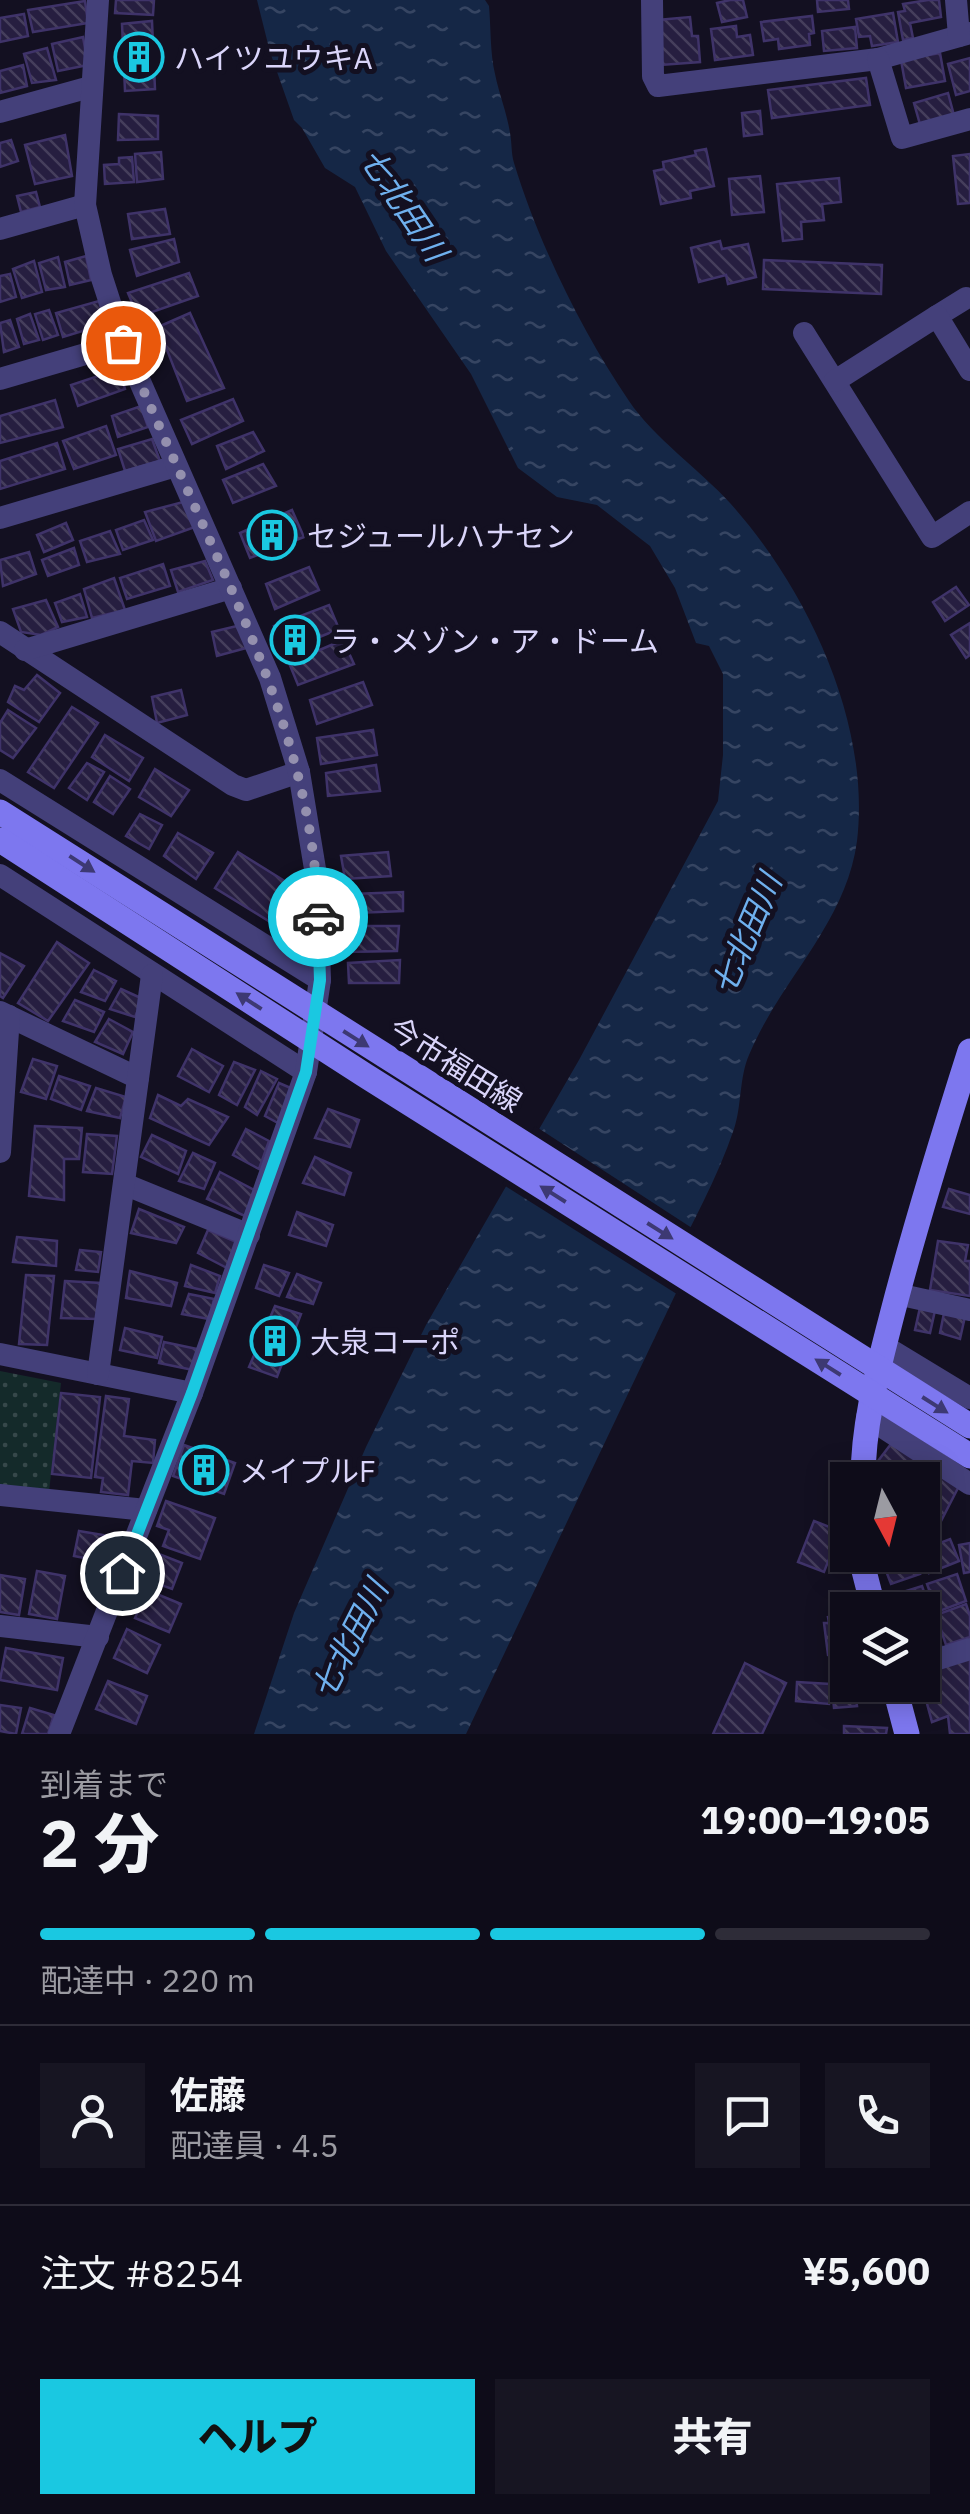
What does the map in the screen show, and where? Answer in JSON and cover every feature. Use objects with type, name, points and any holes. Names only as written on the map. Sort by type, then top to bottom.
[{"type":"main road","name":"今市福田線","points":[[0,812],[970,1426]]},
{"type":"main road","name":"今市福田線","points":[[0,840],[366,1076],[970,1456]]},
{"type":"main road","points":[[864,1462],[867,1417],[916,1220],[970,1052]]},
{"type":"main road","points":[[899,1702],[907,1734]]},
{"type":"street","points":[[59,1734],[192,1393],[306,1072],[320,980],[318,881],[299,772],[270,678],[123,343],[101,275],[85,205],[98,0]]},
{"type":"street","points":[[652,0],[653,76],[658,86],[878,58],[965,35],[956,0]]},
{"type":"street","points":[[878,58],[902,138],[970,119]]},
{"type":"street","points":[[0,112],[90,87]]},
{"type":"street","points":[[0,229],[85,205]]},
{"type":"street","points":[[834,381],[966,298]]},
{"type":"street","points":[[937,316],[970,370]]},
{"type":"street","points":[[804,333],[932,537],[970,512]]},
{"type":"street","points":[[0,378],[123,343]]},
{"type":"street","points":[[0,518],[176,466]]},
{"type":"street","points":[[26,650],[231,588]]},
{"type":"street","points":[[0,632],[233,785],[246,790],[299,772]]},
{"type":"street","points":[[0,780],[320,980]]},
{"type":"street","points":[[0,875],[306,1072]]},
{"type":"street","points":[[98,1374],[152,975]]},
{"type":"street","points":[[0,1152],[5,1014],[138,1078]]},
{"type":"street","points":[[124,1184],[248,1234]]},
{"type":"street","points":[[898,1294],[970,1310]]},
{"type":"street","points":[[884,1346],[970,1398]]},
{"type":"street","points":[[0,1354],[192,1393]]},
{"type":"street","points":[[867,1417],[970,1484]]},
{"type":"street","points":[[0,1495],[146,1510]]},
{"type":"street","points":[[0,1626],[98,1636]]},
{"type":"street","points":[[940,1658],[970,1649]]},
{"type":"green space","points":[[0,1371],[61,1383],[49,1492],[0,1487]]},
{"type":"water","name":"七北田川","points":[[257,0],[485,0],[489,6],[493,66],[514,163],[535,224],[563,286],[595,346],[639,414],[730,503],[784,575],[828,660],[854,750],[859,796],[857,841],[840,899],[749,1055],[737,1120],[727,1148],[667,1273],[676,1293],[466,1734],[254,1734],[294,1613],[366,1447],[426,1325],[579,1060],[718,801],[723,755],[723,674],[709,646],[696,643],[675,588],[650,546],[597,505],[557,497],[518,468],[471,374],[386,251],[355,187],[325,168],[294,120]]},
{"type":"pier","points":[[535,1126],[695,1230],[673,1273],[680,1296],[502,1184]]},
{"type":"building","points":[[116,0],[154,0],[153,15],[115,13]]},
{"type":"building","points":[[743,0],[747,17],[722,22],[717,3]]},
{"type":"building","points":[[817,0],[848,0],[849,9],[818,12]]},
{"type":"building","points":[[939,0],[941,17],[910,23],[913,38],[903,40],[898,12],[905,11],[903,4]]},
{"type":"building","points":[[85,1],[88,23],[33,32],[28,10]]},
{"type":"building","points":[[893,13],[898,42],[872,46],[870,36],[859,37],[856,19]]},
{"type":"building","points":[[24,14],[28,36],[0,42],[0,18]]},
{"type":"building","points":[[812,16],[814,33],[809,34],[810,45],[779,49],[778,39],[764,41],[761,22]]},
{"type":"building","points":[[690,17],[692,36],[698,36],[700,62],[661,65],[658,20]]},
{"type":"building","name":"ハイツユウキA","points":[[152,21],[155,89],[125,91],[122,24]]},
{"type":"building","points":[[736,26],[737,37],[750,35],[753,55],[715,60],[711,29]]},
{"type":"building","points":[[855,27],[857,48],[824,51],[822,31]]},
{"type":"building","points":[[83,37],[88,65],[58,71],[52,44]]},
{"type":"building","points":[[47,48],[56,80],[32,83],[24,54]]},
{"type":"building","points":[[940,53],[945,81],[906,88],[901,60]]},
{"type":"building","points":[[970,58],[970,91],[956,95],[948,64]]},
{"type":"building","points":[[23,65],[27,86],[0,93],[0,71]]},
{"type":"building","points":[[866,78],[870,105],[772,118],[768,90]]},
{"type":"building","points":[[948,93],[955,119],[921,128],[914,103]]},
{"type":"building","points":[[760,111],[762,134],[744,136],[742,113]]},
{"type":"building","points":[[119,114],[158,116],[158,139],[118,140]]},
{"type":"building","points":[[65,135],[72,176],[35,184],[25,145]]},
{"type":"building","points":[[11,140],[18,161],[0,167],[0,143]]},
{"type":"building","points":[[706,149],[714,186],[690,191],[691,198],[661,204],[654,171],[664,169],[663,162]]},
{"type":"building","points":[[161,152],[163,179],[137,182],[135,154]]},
{"type":"building","points":[[970,154],[970,203],[958,204],[953,156]]},
{"type":"building","points":[[132,157],[134,182],[105,184],[104,165],[119,164],[119,158]]},
{"type":"building","points":[[760,176],[764,212],[732,215],[729,179]]},
{"type":"building","points":[[839,178],[841,202],[822,204],[824,220],[801,222],[802,239],[783,241],[777,184]]},
{"type":"building","points":[[36,192],[40,207],[21,212],[17,196]]},
{"type":"building","points":[[165,209],[170,234],[132,239],[128,214]]},
{"type":"building","points":[[174,239],[179,262],[137,276],[130,250]]},
{"type":"building","points":[[720,241],[722,249],[748,244],[756,277],[728,284],[726,275],[699,282],[691,248]]},
{"type":"building","points":[[86,256],[91,280],[70,285],[65,262]]},
{"type":"building","points":[[58,257],[65,287],[46,290],[39,263]]},
{"type":"building","points":[[764,260],[882,265],[881,294],[763,289]]},
{"type":"building","points":[[34,261],[42,292],[22,298],[13,269]]},
{"type":"building","points":[[189,273],[198,296],[138,317],[128,293]]},
{"type":"building","points":[[10,274],[16,297],[0,302],[0,276]]},
{"type":"building","points":[[99,301],[106,324],[63,337],[56,313]]},
{"type":"building","points":[[49,310],[58,335],[43,340],[35,314]]},
{"type":"building","points":[[190,313],[224,388],[187,401],[158,327]]},
{"type":"building","points":[[30,314],[39,340],[24,344],[17,319]]},
{"type":"building","points":[[10,320],[19,347],[4,352],[0,323]]},
{"type":"building","points":[[119,369],[125,389],[78,406],[71,385]]},
{"type":"building","points":[[233,399],[243,421],[192,444],[181,420]]},
{"type":"building","points":[[55,400],[63,427],[0,443],[0,416]]},
{"type":"building","points":[[141,406],[148,427],[118,437],[112,416]]},
{"type":"building","points":[[106,426],[116,455],[74,469],[63,441]]},
{"type":"building","points":[[253,432],[264,451],[226,469],[217,446]]},
{"type":"building","points":[[152,439],[160,461],[125,471],[118,449]]},
{"type":"building","points":[[57,443],[65,469],[0,489],[0,461]]},
{"type":"building","points":[[263,464],[276,486],[233,503],[223,480]]},
{"type":"building","points":[[187,501],[195,527],[156,541],[145,512]]},
{"type":"building","name":"セジュールハナセン","points":[[292,510],[304,537],[250,558],[240,533]]},
{"type":"building","points":[[144,520],[153,540],[123,550],[116,530]]},
{"type":"building","points":[[66,523],[73,540],[44,552],[37,535]]},
{"type":"building","points":[[110,531],[120,554],[87,562],[80,541]]},
{"type":"building","points":[[74,548],[79,565],[48,576],[42,560]]},
{"type":"building","points":[[29,552],[36,574],[3,586],[0,560]]},
{"type":"building","points":[[205,561],[213,580],[178,592],[171,570]]},
{"type":"building","points":[[163,564],[170,586],[127,599],[120,578]]},
{"type":"building","points":[[309,567],[319,590],[275,609],[266,584]]},
{"type":"building","points":[[114,578],[125,610],[92,618],[84,589]]},
{"type":"building","points":[[956,587],[969,605],[945,621],[933,602]]},
{"type":"building","points":[[80,594],[87,617],[62,622],[55,603]]},
{"type":"building","points":[[46,600],[58,627],[41,635],[21,632],[13,609]]},
{"type":"building","name":"ラ・メゾン・ア・ドーム","points":[[329,605],[339,629],[283,652],[274,626]]},
{"type":"building","points":[[970,623],[970,655],[966,658],[951,635]]},
{"type":"building","points":[[241,625],[246,648],[217,656],[212,632]]},
{"type":"building","points":[[343,640],[354,664],[298,685],[289,663]]},
{"type":"building","points":[[37,675],[60,693],[39,722],[8,702],[15,686],[24,690]]},
{"type":"building","points":[[363,682],[372,705],[317,724],[310,700]]},
{"type":"building","points":[[181,690],[187,715],[157,723],[152,697]]},
{"type":"building","points":[[72,707],[98,723],[54,788],[28,772]]},
{"type":"building","points":[[8,710],[36,728],[13,758],[0,750],[0,723]]},
{"type":"building","points":[[373,730],[377,755],[321,764],[317,738]]},
{"type":"building","points":[[105,735],[143,758],[129,781],[92,757]]},
{"type":"building","points":[[87,763],[104,772],[87,800],[69,788]]},
{"type":"building","points":[[376,765],[380,791],[328,796],[326,773]]},
{"type":"building","points":[[155,769],[189,790],[171,816],[139,797]]},
{"type":"building","points":[[110,776],[130,789],[113,814],[94,802]]},
{"type":"building","points":[[140,814],[162,825],[149,849],[126,836]]},
{"type":"building","points":[[178,833],[213,853],[196,879],[164,856]]},
{"type":"building","points":[[238,852],[304,893],[280,928],[215,888]]},
{"type":"building","points":[[388,852],[391,876],[345,879],[341,856]]},
{"type":"building","points":[[403,892],[403,911],[355,913],[353,894]]},
{"type":"building","points":[[345,926],[399,926],[397,951],[345,952]]},
{"type":"building","points":[[57,942],[89,963],[48,1021],[18,1003]]},
{"type":"building","points":[[0,953],[24,966],[3,998],[0,996]]},
{"type":"building","points":[[400,960],[399,983],[349,983],[348,963]]},
{"type":"building","points":[[94,970],[116,981],[105,1001],[81,992]]},
{"type":"building","points":[[121,989],[143,999],[135,1017],[110,1009]]},
{"type":"building","points":[[75,1000],[104,1012],[94,1032],[63,1021]]},
{"type":"building","points":[[109,1019],[133,1032],[123,1054],[95,1042]]},
{"type":"building","points":[[192,1049],[223,1066],[209,1092],[178,1076]]},
{"type":"building","points":[[33,1059],[57,1066],[46,1099],[21,1092]]},
{"type":"building","points":[[234,1062],[255,1070],[237,1105],[219,1095]]},
{"type":"building","points":[[261,1071],[277,1079],[257,1115],[245,1107]]},
{"type":"building","points":[[59,1076],[90,1086],[81,1110],[51,1099]]},
{"type":"building","points":[[279,1083],[293,1089],[278,1123],[265,1116]]},
{"type":"building","points":[[96,1088],[126,1097],[120,1118],[87,1111]]},
{"type":"building","points":[[158,1095],[181,1106],[188,1099],[228,1117],[209,1145],[150,1118]]},
{"type":"building","points":[[328,1109],[359,1120],[350,1147],[315,1138]]},
{"type":"building","points":[[35,1126],[82,1128],[79,1159],[64,1159],[64,1200],[29,1196]]},
{"type":"building","points":[[246,1129],[269,1141],[259,1169],[233,1155]]},
{"type":"building","points":[[87,1134],[117,1136],[112,1174],[83,1172]]},
{"type":"building","points":[[152,1135],[186,1151],[178,1174],[141,1157]]},
{"type":"building","points":[[193,1153],[215,1163],[204,1189],[179,1181]]},
{"type":"building","points":[[315,1157],[351,1173],[344,1195],[303,1183]]},
{"type":"building","points":[[220,1172],[256,1191],[245,1216],[207,1199]]},
{"type":"building","points":[[949,1189],[970,1195],[970,1214],[943,1207]]},
{"type":"building","points":[[139,1209],[184,1227],[176,1243],[131,1233]]},
{"type":"building","points":[[297,1212],[333,1225],[326,1246],[289,1235]]},
{"type":"building","points":[[208,1230],[239,1243],[229,1269],[198,1253]]},
{"type":"building","points":[[17,1237],[57,1241],[56,1266],[13,1262]]},
{"type":"building","points":[[938,1241],[968,1245],[965,1261],[970,1261],[970,1296],[930,1290]]},
{"type":"building","points":[[80,1250],[101,1252],[98,1272],[76,1270]]},
{"type":"building","points":[[191,1265],[220,1276],[215,1293],[185,1286]]},
{"type":"building","points":[[264,1265],[289,1273],[279,1296],[256,1288]]},
{"type":"building","points":[[130,1271],[177,1283],[171,1306],[126,1298]]},
{"type":"building","points":[[297,1274],[321,1283],[313,1304],[287,1297]]},
{"type":"building","points":[[26,1275],[54,1276],[47,1345],[19,1344]]},
{"type":"building","points":[[65,1281],[101,1283],[97,1319],[61,1318]]},
{"type":"building","points":[[189,1294],[214,1299],[209,1319],[182,1314]]},
{"type":"building","points":[[921,1303],[936,1306],[930,1333],[915,1330]]},
{"type":"building","name":"大泉コーポ","points":[[275,1306],[301,1314],[277,1377],[249,1367]]},
{"type":"building","points":[[945,1308],[966,1312],[960,1339],[940,1333]]},
{"type":"building","points":[[125,1328],[162,1337],[157,1358],[120,1350]]},
{"type":"building","points":[[164,1342],[197,1349],[193,1370],[159,1363]]},
{"type":"building","points":[[61,1393],[100,1397],[91,1478],[52,1474]]},
{"type":"building","points":[[106,1396],[129,1399],[124,1436],[155,1440],[153,1463],[132,1461],[128,1495],[101,1492],[103,1478],[95,1477]]},
{"type":"building","points":[[891,1444],[920,1462],[877,1462]]},
{"type":"building","name":"メイプルF","points":[[184,1445],[235,1463],[224,1494],[173,1476]]},
{"type":"building","points":[[940,1474],[959,1486],[940,1523]]},
{"type":"building","points":[[166,1501],[215,1518],[200,1559],[163,1546],[169,1530],[157,1526]]},
{"type":"building","points":[[814,1521],[830,1527],[830,1557],[824,1572],[798,1562]]},
{"type":"building","points":[[79,1531],[115,1537],[110,1563],[74,1556]]},
{"type":"building","points":[[950,1539],[959,1561],[940,1569],[940,1543]]},
{"type":"building","points":[[970,1543],[970,1572],[964,1573],[959,1545]]},
{"type":"building","points":[[146,1549],[182,1563],[172,1589],[136,1576]]},
{"type":"building","points":[[37,1571],[65,1576],[57,1619],[29,1614]]},
{"type":"building","points":[[886,1572],[919,1572],[920,1574],[891,1584]]},
{"type":"building","points":[[957,1574],[966,1601],[940,1611],[940,1592],[930,1592],[927,1584]]},
{"type":"building","points":[[0,1575],[25,1579],[19,1615],[0,1612]]},
{"type":"building","points":[[922,1586],[924,1592],[903,1592]]},
{"type":"building","points":[[147,1590],[181,1604],[169,1632],[135,1618]]},
{"type":"building","points":[[966,1604],[970,1637],[946,1645],[940,1614]]},
{"type":"building","points":[[830,1617],[828,1655],[824,1623],[829,1623]]},
{"type":"building","points":[[127,1629],[160,1645],[147,1673],[114,1658]]},
{"type":"building","points":[[6,1648],[63,1658],[57,1690],[0,1680]]},
{"type":"building","points":[[970,1657],[970,1734],[950,1734],[948,1716],[932,1722],[927,1702],[940,1702],[940,1667]]},
{"type":"building","points":[[745,1663],[786,1683],[762,1734],[713,1734]]},
{"type":"building","points":[[108,1681],[147,1696],[136,1724],[96,1709]]},
{"type":"building","points":[[797,1682],[830,1684],[829,1704],[796,1701]]},
{"type":"building","points":[[833,1702],[856,1702],[857,1706],[834,1708]]},
{"type":"building","points":[[0,1705],[21,1708],[16,1734],[0,1731]]},
{"type":"building","points":[[30,1708],[54,1715],[48,1734],[22,1734]]},
{"type":"building","points":[[844,1726],[887,1728],[886,1734],[844,1734]]},
{"type":"way so far","points":[[123,343],[270,678],[299,772],[318,881],[318,917]]},
{"type":"place","name":"ハイツユウキA","points":[[139,57]]},
{"type":"place","name":"セジュールハナセン","points":[[272,535]]},
{"type":"place","name":"ラ・メゾン・ア・ドーム","points":[[295,640]]},
{"type":"place","name":"大泉コーポ","points":[[275,1341]]},
{"type":"place","name":"メイプルF","points":[[204,1470]]},
{"type":"route","points":[[122,1573],[192,1393],[306,1072],[320,980],[318,917]]}]
